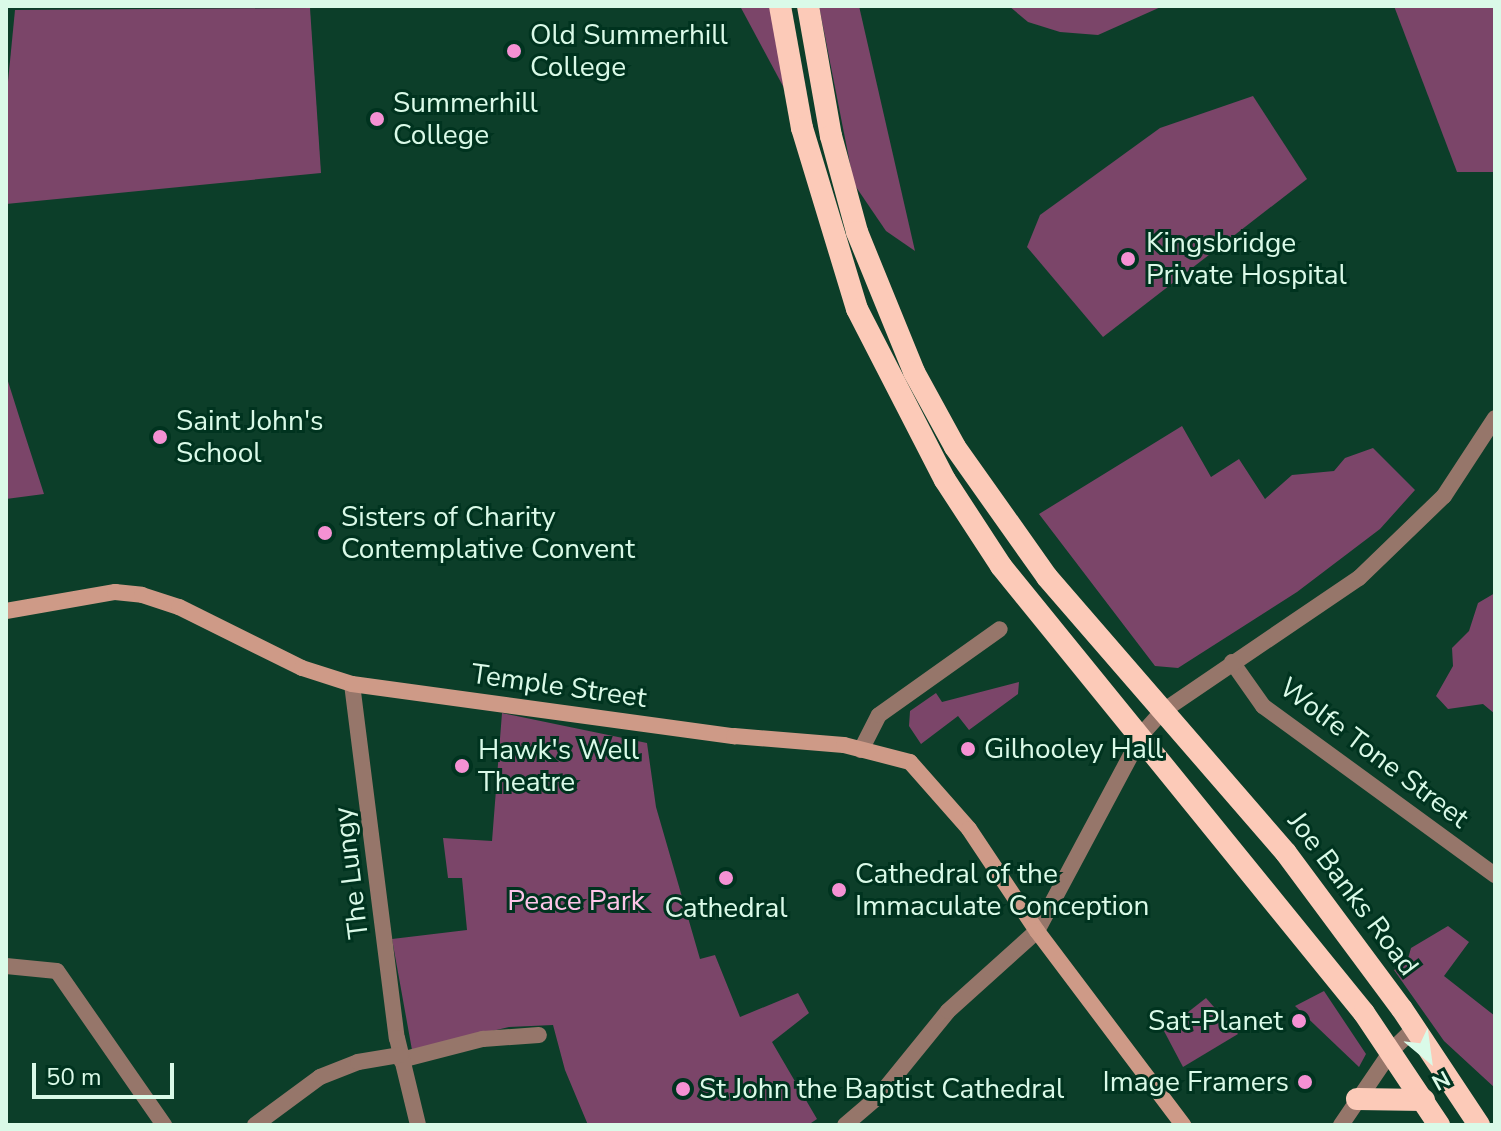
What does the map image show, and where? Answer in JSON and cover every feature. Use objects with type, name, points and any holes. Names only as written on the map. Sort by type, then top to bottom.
[{"type":"highway","points":[[780,6],[802,128],[827,219],[857,309],[891,381],[945,480],[1001,566],[1142,734],[1392,1050],[1439,1125]]},
{"type":"highway","name":"Joe Banks Road","points":[[808,6],[831,136],[855,223],[914,372],[1005,525],[1286,853],[1415,1028],[1479,1125]]},
{"type":"highway","points":[[1357,1099],[1424,1100]]},
{"type":"main road","name":"Temple Street","points":[[6,611],[115,592],[142,595],[179,607],[302,668],[352,684],[898,757],[923,772],[1037,931],[1183,1125]]},
{"type":"street","points":[[845,1125],[879,1096],[948,1011],[1037,931],[1142,734],[1163,711],[1359,578],[1403,539],[1444,496],[1495,418]]},
{"type":"street","points":[[861,750],[879,715],[1000,629]]},
{"type":"street","name":"Wolfe Tone Street","points":[[1225,667],[1263,706],[1495,875]]},
{"type":"street","name":"The Lungy","points":[[352,684],[401,1058],[418,1125]]},
{"type":"street","points":[[6,966],[57,971],[164,1125]]},
{"type":"street","points":[[1341,1125],[1392,1050],[1415,1028]]},
{"type":"street","points":[[255,1125],[320,1077],[358,1062],[401,1058],[483,1039],[539,1035]]},
{"type":"green space","points":[[740,6],[771,6],[784,88]]},
{"type":"green space","points":[[819,6],[859,6],[915,251],[886,231],[854,184]]},
{"type":"green space","points":[[1009,6],[1163,6],[1098,35],[1060,32],[1028,22]]},
{"type":"green space","points":[[1394,6],[1495,6],[1495,172],[1457,172]]},
{"type":"green space","points":[[310,8],[321,173],[6,204],[6,102],[15,10]]},
{"type":"green space","points":[[1253,96],[1307,179],[1103,337],[1027,247],[1040,215],[1160,128]]},
{"type":"green space","points":[[6,375],[24,432],[44,494],[6,499]]},
{"type":"green space","points":[[1182,426],[1211,477],[1239,459],[1265,499],[1292,475],[1334,471],[1345,458],[1373,448],[1415,490],[1380,529],[1297,592],[1178,668],[1155,666],[1039,514]]},
{"type":"green space","points":[[1495,593],[1495,714],[1483,704],[1448,709],[1436,696],[1453,666],[1452,648],[1469,631],[1478,603]]},
{"type":"green space","points":[[1019,682],[1018,694],[969,730],[958,716],[921,744],[909,726],[910,711],[936,693],[942,702]]},
{"type":"green space","name":"Peace Park","points":[[502,713],[647,743],[656,807],[700,959],[715,955],[740,1017],[798,993],[809,1013],[772,1042],[817,1119],[808,1125],[588,1125],[565,1070],[553,1025],[509,1027],[412,1050],[392,939],[467,930],[462,878],[448,878],[443,838],[492,841]]},
{"type":"green space","points":[[1448,926],[1469,942],[1444,976],[1495,1016],[1495,1088],[1444,1041],[1394,970],[1407,962],[1411,948]]},
{"type":"green space","points":[[1324,991],[1366,1054],[1359,1067],[1295,1006]]},
{"type":"green space","points":[[1206,998],[1238,1034],[1183,1067],[1164,1031]]},
{"type":"place","name":"Old Summerhill College","points":[[514,51]]},
{"type":"place","name":"Summerhill College","points":[[377,119]]},
{"type":"place","name":"Kingsbridge Private Hospital","points":[[1128,259]]},
{"type":"place","name":"Saint John's School","points":[[160,437]]},
{"type":"place","name":"Sisters of Charity Contemplative Convent","points":[[325,533]]},
{"type":"place","name":"Gilhooley Hall","points":[[968,749]]},
{"type":"place","name":"Hawk's Well Theatre","points":[[462,766]]},
{"type":"place","name":"Cathedral","points":[[726,878]]},
{"type":"place","name":"Cathedral of the Immaculate Conception","points":[[839,890]]},
{"type":"place","name":"Sat-Planet","points":[[1299,1021]]},
{"type":"place","name":"Image Framers","points":[[1305,1082]]},
{"type":"place","name":"St John the Baptist Cathedral","points":[[683,1089]]}]
